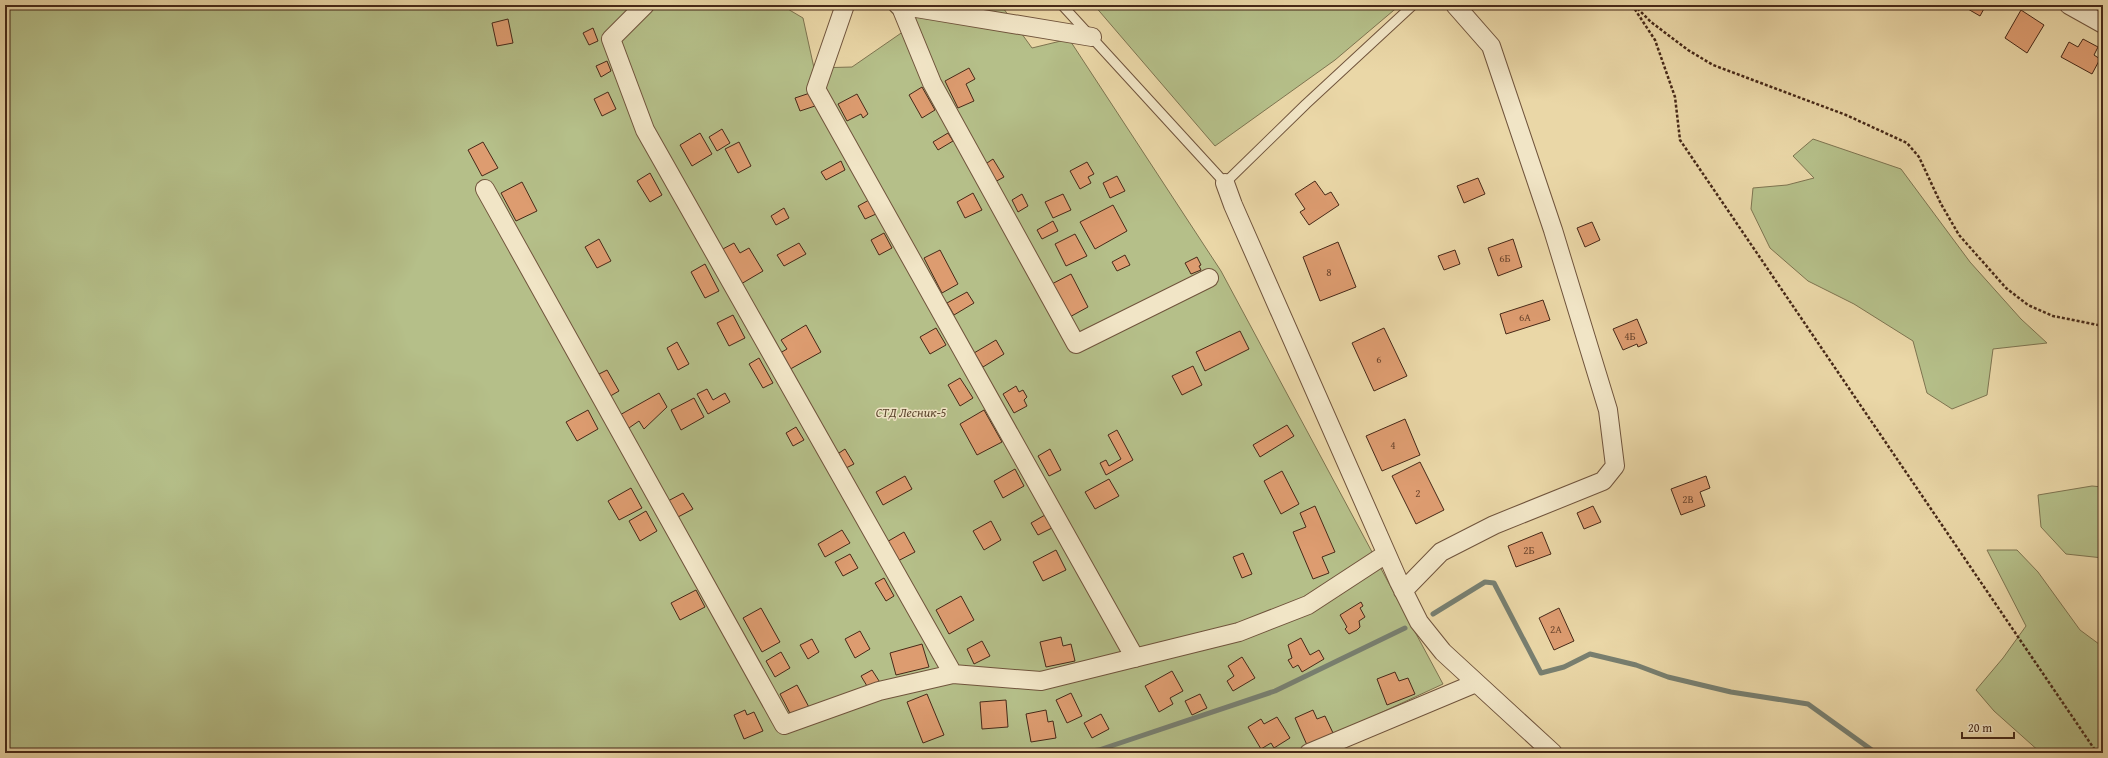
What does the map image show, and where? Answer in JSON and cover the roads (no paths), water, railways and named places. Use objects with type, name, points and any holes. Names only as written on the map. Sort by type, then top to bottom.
[{"type":"street","points":[[645,5],[612,38],[645,130],[953,674]]},
{"type":"street","points":[[845,5],[816,89],[1135,658]]},
{"type":"street","points":[[899,5],[1092,37]]},
{"type":"street","points":[[899,5],[932,83],[1076,344],[1209,278]]},
{"type":"street","points":[[1403,591],[1441,552],[1494,525],[1603,481],[1615,466],[1608,410],[1553,230],[1491,46],[1455,5]]},
{"type":"street","points":[[2069,5],[2103,24]]},
{"type":"street","points":[[1225,183],[1233,205],[1386,554],[1419,622],[1443,652],[1553,753]]},
{"type":"street","points":[[485,189],[784,725],[879,691],[953,674],[1041,681],[1239,632],[1308,604],[1386,554]]},
{"type":"street","points":[[1309,753],[1334,749],[1476,683]]},
{"type":"lane","points":[[1062,5],[1225,183],[1306,104],[1413,5]]},
{"type":"waterway","points":[[1433,614],[1485,582],[1494,583],[1541,673],[1564,667],[1590,654],[1636,665],[1668,677],[1731,692],[1808,704],[1876,753]]},
{"type":"waterway","points":[[1074,753],[1099,750],[1275,691],[1405,628]]},
{"type":"park label","name":"СТД Лесник-5","points":[[911,412]]}]
